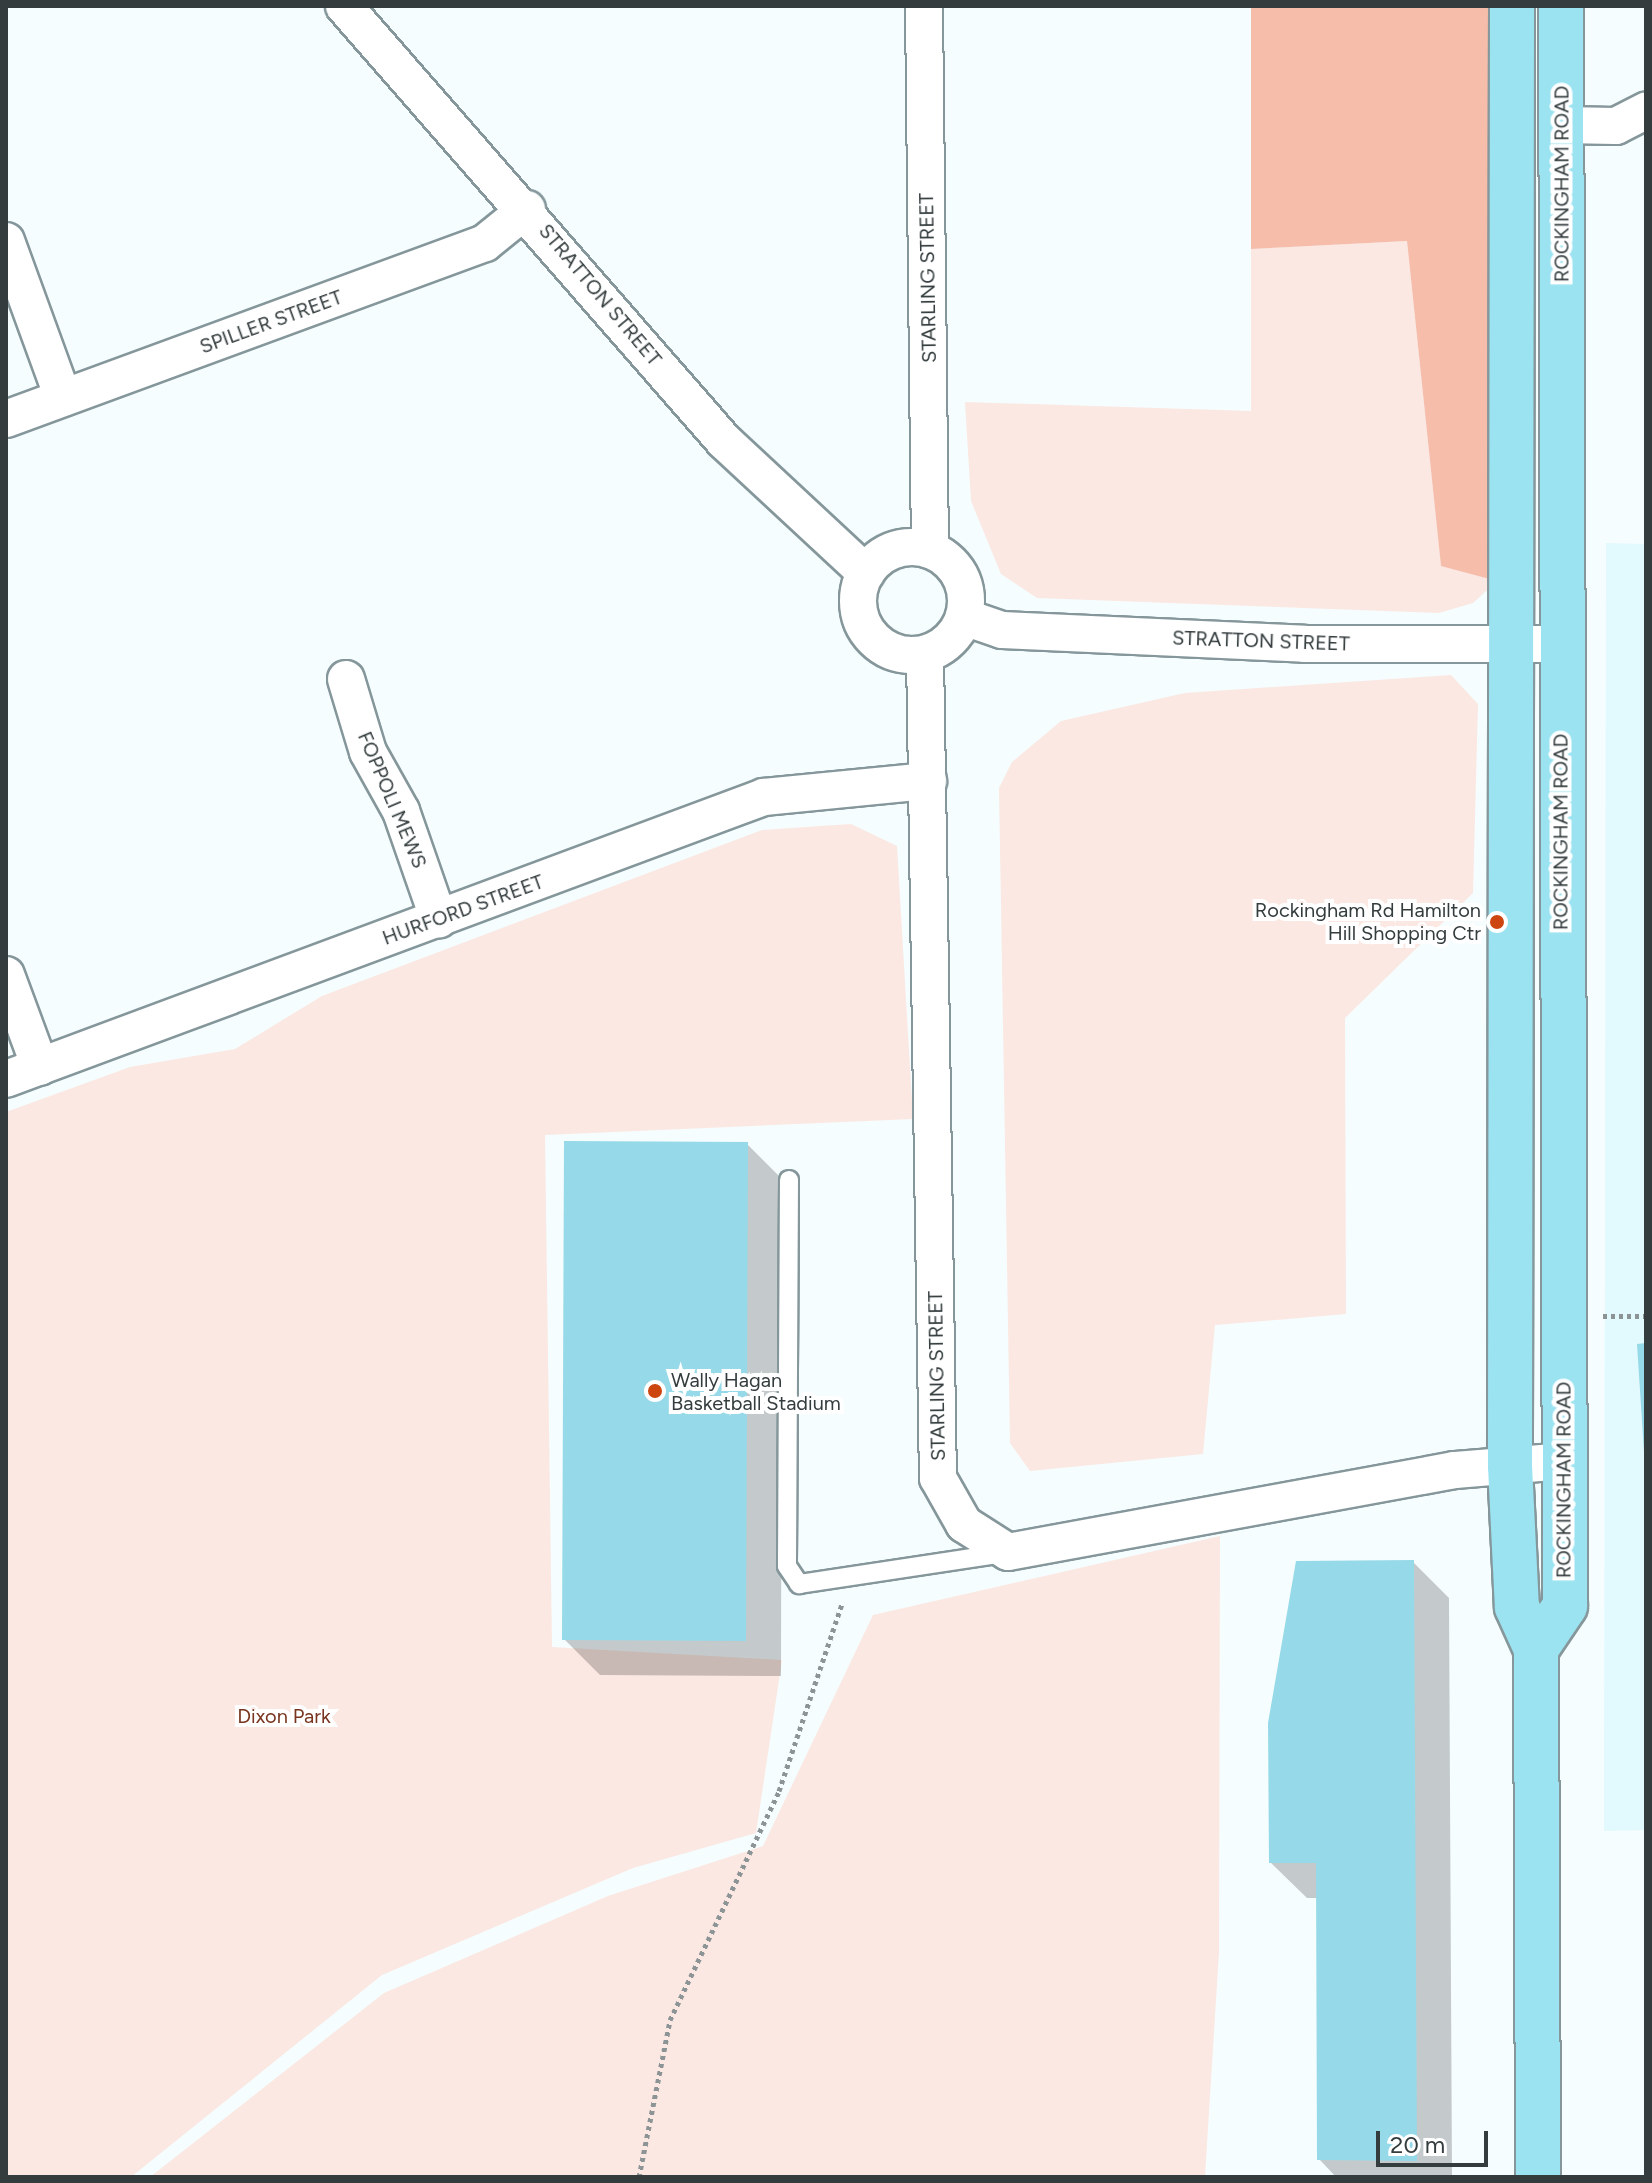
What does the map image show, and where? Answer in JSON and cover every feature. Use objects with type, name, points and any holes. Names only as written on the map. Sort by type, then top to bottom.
[{"type":"main road","points":[[1512,6],[1516,644],[1510,1466],[1517,1607],[1536,1649],[1538,2177]]},
{"type":"main road","name":"ROCKINGHAM ROAD","points":[[1536,1649],[1565,1606],[1561,6]]},
{"type":"street","name":"STRATTON STREET","points":[[344,6],[527,209],[724,441],[866,573]]},
{"type":"street","name":"STARLING STREET","points":[[924,6],[930,550]]},
{"type":"street","points":[[1562,125],[1616,126],[1646,111]]},
{"type":"street","name":"SPILLER STREET","points":[[6,419],[485,243],[527,209]]},
{"type":"street","points":[[6,241],[63,398]]},
{"type":"street","points":[[894,550],[930,550],[956,570],[964,617],[942,647],[925,654],[889,651],[863,626],[858,608],[866,573],[894,550]]},
{"type":"street","name":"STRATTON STREET","points":[[964,617],[1002,630],[1305,644],[1561,644]]},
{"type":"street","name":"STARLING STREET","points":[[925,654],[938,1478],[964,1524],[1008,1552]]},
{"type":"street","name":"FOPPOLI MEWS","points":[[346,679],[368,752],[401,811],[439,920]]},
{"type":"street","name":"HURFORD STREET","points":[[6,1079],[764,797],[928,781]]},
{"type":"street","points":[[6,975],[40,1067]]},
{"type":"street","points":[[1008,1552],[1510,1466],[1564,1461]]},
{"type":"lane","points":[[789,1180],[787,1566],[799,1584],[1008,1552]]},
{"type":"path","points":[[1587,1316],[1646,1316]]},
{"type":"path","points":[[639,2177],[670,2020],[779,1791],[848,1577]]},
{"type":"shaded area","points":[[1251,6],[1493,6],[1497,581],[1441,566],[1407,241],[1251,249]]},
{"type":"shaded area","points":[[1606,543],[1646,544],[1646,1830],[1604,1831]]},
{"type":"green space","points":[[1407,241],[1441,565],[1497,581],[1473,603],[1439,613],[1037,598],[1001,574],[971,501],[965,402],[1251,411],[1251,249]]},
{"type":"green space","points":[[1451,675],[1478,704],[1473,893],[1345,1018],[1346,1314],[1215,1325],[1203,1454],[1030,1471],[1010,1443],[999,788],[1012,762],[1061,721],[1185,693]]},
{"type":"green space","name":"Dixon Park","points":[[851,824],[897,846],[913,1119],[545,1135],[552,1647],[782,1660],[756,1833],[633,1868],[382,1975],[131,2177],[6,2177],[6,1112],[130,1067],[235,1049],[322,996],[762,830]]},
{"type":"green space","points":[[1220,1536],[1219,1952],[1205,2176],[1211,2177],[150,2177],[384,1993],[608,1896],[763,1846],[873,1615]]},
{"type":"building","name":"Wally Hagan Basketball Stadium","points":[[564,1141],[748,1142],[746,1641],[562,1640]]},
{"type":"building","points":[[1646,1343],[1646,1452],[1644,1452],[1637,1344]]},
{"type":"building","points":[[1414,1560],[1417,2161],[1317,2160],[1316,1863],[1269,1863],[1268,1723],[1296,1561]]},
{"type":"place","name":"Rockingham Rd Hamilton Hill Shopping Ctr","points":[[1497,922]]},
{"type":"place","name":"Wally Hagan Basketball Stadium","points":[[655,1391]]}]
